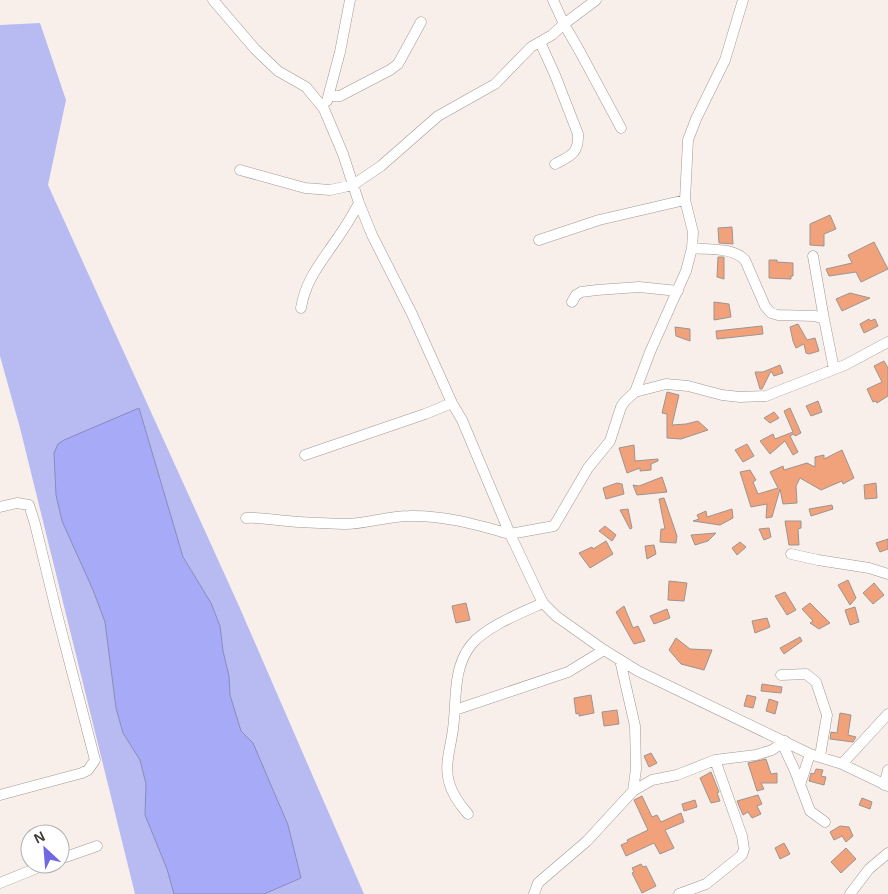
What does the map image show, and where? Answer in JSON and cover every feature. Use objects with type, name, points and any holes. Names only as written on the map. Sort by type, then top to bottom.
[{"type":"street","points":[[213,0],[255,50],[278,71],[306,87],[324,109],[344,154],[359,203],[372,235],[412,314],[452,403],[462,420],[510,534],[544,603],[556,616],[620,660],[783,742],[842,764],[886,786],[888,770]]},
{"type":"street","points":[[324,109],[340,52],[350,0]]},
{"type":"street","points":[[553,0],[564,24],[621,128]]},
{"type":"street","points":[[240,170],[305,188],[330,190],[353,185],[381,166],[438,116],[503,78],[526,52],[552,36],[564,24],[596,0]]},
{"type":"street","points":[[246,518],[261,517],[289,522],[348,524],[390,517],[432,517],[457,520],[510,534],[554,526],[588,468],[610,441],[621,407],[635,392],[650,352],[686,271],[692,248],[693,232],[685,200],[688,140],[696,119],[725,60],[743,0]]},
{"type":"street","points":[[329,96],[340,96],[398,64],[421,22]]},
{"type":"street","points":[[540,42],[578,134],[579,143],[574,152],[555,164]]},
{"type":"street","points":[[539,240],[599,220],[685,200]]},
{"type":"street","points":[[301,308],[303,294],[316,267],[344,229],[359,203]]},
{"type":"street","points":[[692,248],[731,251],[740,254],[745,260],[765,306],[771,313],[778,315],[816,316],[824,319]]},
{"type":"street","points":[[813,256],[834,369]]},
{"type":"street","points":[[572,302],[576,295],[581,292],[598,290],[639,287],[678,291]]},
{"type":"street","points":[[635,392],[666,384],[688,386],[740,398],[766,396],[834,369],[888,342]]},
{"type":"street","points":[[305,455],[426,414],[452,403]]},
{"type":"street","points":[[0,507],[17,502],[29,505],[95,760],[88,770],[82,773],[0,796]]},
{"type":"street","points":[[791,554],[870,568],[888,574]]},
{"type":"street","points":[[468,814],[453,794],[447,772],[455,710],[455,686],[461,665],[471,644],[479,637],[503,622],[544,603]]},
{"type":"street","points":[[455,710],[568,672],[604,650]]},
{"type":"street","points":[[620,660],[635,726],[636,769],[633,791]]},
{"type":"street","points":[[781,674],[806,674],[816,682],[827,716],[815,755],[800,784]]},
{"type":"street","points":[[842,764],[888,714]]},
{"type":"street","points":[[534,894],[538,883],[587,841],[633,791],[652,780],[676,775],[715,760],[756,755],[772,750],[783,742]]},
{"type":"street","points":[[783,742],[810,811],[825,822]]},
{"type":"street","points":[[679,894],[706,884],[742,855],[744,849],[742,836],[715,760]]},
{"type":"street","points":[[70,856],[97,846]]},
{"type":"street","points":[[850,894],[869,869],[888,853]]},
{"type":"street","points":[[0,883],[22,874]]},
{"type":"shaded area","points":[[40,23],[66,100],[48,185],[239,606],[364,894],[264,894],[301,878],[288,825],[253,743],[241,731],[230,695],[229,676],[220,626],[211,603],[183,557],[139,408],[54,453],[55,479],[62,521],[105,622],[116,708],[123,733],[140,760],[146,784],[145,815],[167,869],[174,894],[135,894],[20,428],[0,356],[0,25]]},
{"type":"shaded area","points":[[139,408],[183,557],[211,603],[220,626],[229,676],[230,695],[241,731],[253,743],[288,825],[301,878],[264,894],[174,894],[167,869],[145,815],[146,784],[140,760],[123,733],[116,708],[105,622],[62,521],[56,495],[54,453],[58,444]]},
{"type":"building","points":[[830,215],[836,229],[824,234],[824,246],[810,245],[810,224]]},
{"type":"building","points":[[732,227],[733,244],[719,243],[718,228]]},
{"type":"building","points":[[874,242],[888,269],[861,282],[856,272],[829,276],[826,269],[852,263],[848,255]]},
{"type":"building","points":[[718,257],[724,257],[724,279],[717,277]]},
{"type":"building","points":[[769,260],[793,263],[793,276],[791,276],[791,279],[769,278]]},
{"type":"building","points":[[850,293],[870,298],[842,311],[836,299]]},
{"type":"building","points":[[714,302],[729,304],[731,317],[714,320]]},
{"type":"building","points":[[869,319],[870,321],[875,319],[878,326],[864,333],[860,324]]},
{"type":"building","points":[[798,324],[807,340],[815,338],[819,351],[806,353],[804,344],[796,348],[790,327]]},
{"type":"building","points":[[762,326],[763,334],[717,339],[716,331]]},
{"type":"building","points":[[675,327],[690,329],[690,341],[676,336]]},
{"type":"building","points":[[884,361],[888,368],[888,396],[877,403],[876,401],[873,402],[867,389],[882,382],[874,366]]},
{"type":"building","points":[[780,365],[783,373],[774,376],[771,371],[762,389],[760,389],[755,372],[763,372]]},
{"type":"building","points":[[667,392],[679,395],[672,425],[698,421],[708,430],[681,439],[667,438],[667,414],[662,413]]},
{"type":"building","points":[[818,401],[822,412],[811,416],[806,406]]},
{"type":"building","points":[[790,408],[801,433],[790,436],[798,452],[793,455],[785,441],[770,454],[760,441],[773,434],[775,439],[793,432],[784,411]]},
{"type":"building","points":[[774,412],[779,418],[770,423],[764,418]]},
{"type":"building","points":[[747,444],[754,456],[743,462],[735,450]]},
{"type":"building","points":[[634,445],[635,461],[658,459],[658,461],[651,464],[651,470],[640,471],[640,468],[627,473],[619,448]]},
{"type":"building","points":[[842,450],[854,478],[843,484],[842,481],[821,490],[800,478],[796,486],[797,503],[783,504],[780,489],[772,517],[766,518],[767,504],[751,507],[740,472],[750,470],[756,480],[753,482],[758,494],[778,488],[770,472],[783,466],[784,470],[807,463],[815,467],[815,457],[824,455],[824,459]]},
{"type":"building","points":[[662,477],[667,492],[637,495],[633,485],[639,486]]},
{"type":"building","points":[[617,483],[622,484],[624,494],[606,499],[603,488]]},
{"type":"building","points":[[876,483],[877,498],[865,499],[864,485]]},
{"type":"building","points":[[664,498],[677,536],[676,543],[660,542],[661,529],[665,529],[659,499]]},
{"type":"building","points":[[832,505],[833,509],[811,516],[809,509]]},
{"type":"building","points":[[628,509],[632,528],[630,529],[620,510]]},
{"type":"building","points":[[732,509],[733,518],[720,525],[693,521],[699,519],[697,515],[706,511],[707,517]]},
{"type":"building","points":[[785,521],[801,521],[801,528],[798,529],[799,545],[789,545]]},
{"type":"building","points":[[605,526],[616,535],[612,541],[599,531]]},
{"type":"building","points":[[769,528],[771,537],[764,540],[759,529]]},
{"type":"building","points":[[716,533],[708,541],[695,545],[691,535]]},
{"type":"building","points":[[888,539],[888,549],[880,552],[876,543]]},
{"type":"building","points":[[606,541],[613,554],[590,568],[579,553],[592,547],[593,549]]},
{"type":"building","points":[[740,542],[746,547],[737,555],[732,548]]},
{"type":"building","points":[[654,545],[656,554],[647,559],[645,546]]},
{"type":"building","points":[[848,580],[856,598],[850,605],[838,585]]},
{"type":"building","points":[[669,581],[687,583],[684,601],[668,600]]},
{"type":"building","points":[[874,583],[884,595],[873,604],[863,593]]},
{"type":"building","points":[[785,592],[796,610],[787,615],[775,596]]},
{"type":"building","points":[[466,603],[470,620],[456,623],[452,606]]},
{"type":"building","points":[[810,603],[830,623],[819,629],[810,623],[813,621],[802,609]]},
{"type":"building","points":[[624,606],[633,628],[638,626],[645,641],[634,644],[616,612]]},
{"type":"building","points":[[855,607],[859,622],[850,625],[845,610]]},
{"type":"building","points":[[667,609],[670,618],[654,624],[650,616]]},
{"type":"building","points":[[767,618],[770,627],[755,633],[752,621]]},
{"type":"building","points":[[800,637],[802,641],[784,654],[780,648]]},
{"type":"building","points":[[676,638],[690,649],[712,650],[704,670],[681,664],[669,650]]},
{"type":"building","points":[[762,684],[782,687],[781,693],[761,691]]},
{"type":"building","points":[[591,695],[594,713],[579,716],[579,713],[576,714],[574,698]]},
{"type":"building","points":[[747,695],[756,697],[753,708],[744,706]]},
{"type":"building","points":[[769,699],[778,702],[775,714],[766,711]]},
{"type":"building","points":[[617,710],[619,724],[604,726],[602,712]]},
{"type":"building","points":[[840,713],[851,715],[848,735],[856,737],[853,742],[830,739],[831,732],[837,733]]},
{"type":"building","points":[[651,753],[657,763],[649,767],[644,756]]},
{"type":"building","points":[[766,759],[771,774],[777,773],[777,783],[761,783],[764,789],[757,791],[748,763]]},
{"type":"building","points":[[816,769],[823,770],[821,776],[826,777],[824,785],[809,781],[811,773],[814,774]]},
{"type":"building","points":[[711,772],[719,792],[717,793],[720,801],[711,803],[700,778]]},
{"type":"building","points":[[758,795],[762,804],[757,806],[761,814],[752,818],[748,812],[743,815],[737,801]]},
{"type":"building","points":[[642,796],[652,817],[657,815],[661,822],[681,813],[684,822],[665,830],[674,848],[660,854],[654,843],[626,856],[621,845],[648,830],[634,800]]},
{"type":"building","points":[[862,798],[872,802],[870,809],[859,805]]},
{"type":"building","points":[[695,800],[697,807],[684,811],[682,804]]},
{"type":"building","points":[[840,826],[849,827],[853,836],[846,842],[842,836],[834,840],[830,832]]},
{"type":"building","points":[[784,843],[790,854],[780,859],[775,848]]},
{"type":"building","points":[[846,848],[856,859],[841,873],[831,862]]},
{"type":"building","points":[[641,864],[643,867],[646,866],[656,886],[642,893],[632,873],[634,872],[632,868]]}]
